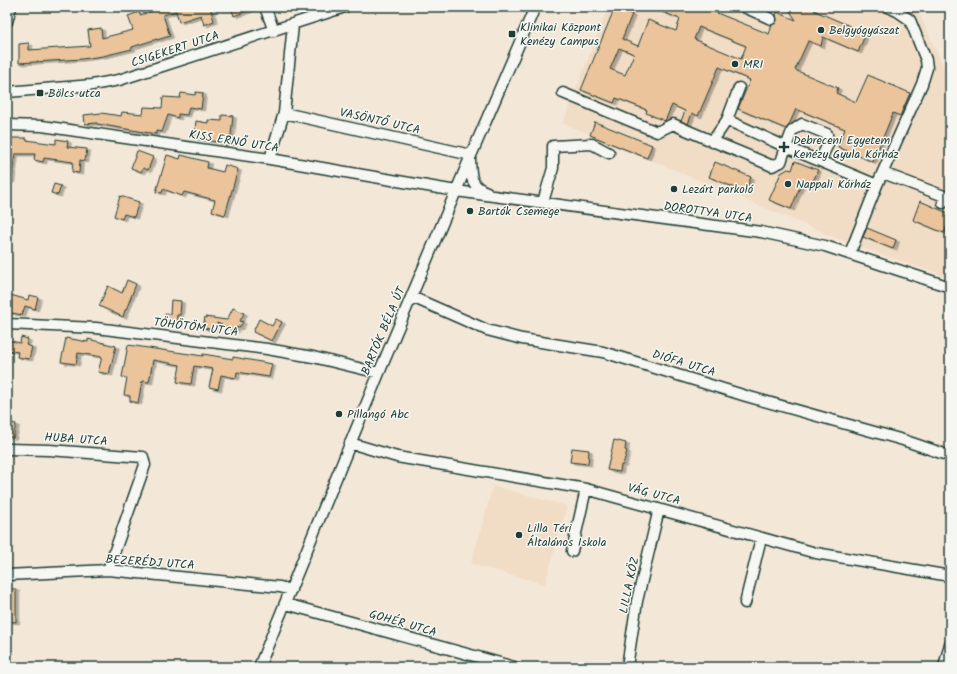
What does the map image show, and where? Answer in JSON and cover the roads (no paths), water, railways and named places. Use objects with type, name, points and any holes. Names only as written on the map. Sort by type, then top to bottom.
[{"type":"street","points":[[7,22],[11,7]]},
{"type":"street","points":[[265,7],[274,31]]},
{"type":"street","name":"CSIGEKERT UTCA","points":[[7,92],[92,85],[119,80],[345,7]]},
{"type":"street","name":"BARTÓK BÉLA ÚT","points":[[259,667],[379,373],[470,156],[535,7]]},
{"type":"street","points":[[744,7],[771,19]]},
{"type":"street","points":[[850,253],[877,185],[922,84],[927,68],[926,60],[910,20],[888,7]]},
{"type":"street","points":[[270,160],[284,113],[293,25]]},
{"type":"street","points":[[712,142],[727,120],[739,88]]},
{"type":"street","points":[[563,93],[657,132],[673,124],[712,142],[728,147],[772,166],[781,162],[792,131],[802,124],[827,134],[828,144],[820,161]]},
{"type":"street","name":"VASÖNTŐ UTCA","points":[[284,113],[470,156]]},
{"type":"street","points":[[727,120],[786,147],[877,185]]},
{"type":"street","name":"KISS ERNŐ UTCA","points":[[7,125],[42,126],[270,160],[456,191]]},
{"type":"street","points":[[543,202],[553,168],[553,146],[592,144],[609,153]]},
{"type":"street","points":[[470,156],[474,185],[481,190],[502,196]]},
{"type":"street","points":[[883,173],[944,196],[943,203]]},
{"type":"street","name":"DOROTTYA UTCA","points":[[456,191],[761,232],[850,253],[950,287]]},
{"type":"street","name":"DIÓFA UTCA","points":[[412,297],[487,330],[522,339],[603,352],[746,396],[903,440],[950,456]]},
{"type":"street","name":"TÖHÖTÖM UTCA","points":[[7,324],[96,328],[267,349],[314,356],[379,373]]},
{"type":"street","name":"VÁG UTCA","points":[[350,443],[397,457],[586,489],[816,553],[950,576]]},
{"type":"street","name":"HUBA UTCA","points":[[7,449],[49,450],[143,457],[145,466],[108,570]]},
{"type":"street","points":[[572,551],[586,489]]},
{"type":"street","name":"LILLA KÖZ","points":[[626,667],[638,600],[659,509]]},
{"type":"street","points":[[744,603],[761,538]]},
{"type":"street","name":"BEZERÉDJ UTCA","points":[[7,575],[108,570],[280,586],[291,590]]},
{"type":"street","name":"GOHÉR UTCA","points":[[286,604],[514,667]]},
{"type":"street","points":[[944,667],[950,644]]},
{"type":"place","name":"Belgyógyászat","points":[[821,30]]},
{"type":"place","name":"Klinikai Központ Kenézy Campus","points":[[512,34]]},
{"type":"place","name":"MRI","points":[[735,64]]},
{"type":"place","name":"Bölcs utca","points":[[40,93]]},
{"type":"place","name":"Debreceni Egyetem Kenézy Gyula Kórház","points":[[784,147]]},
{"type":"place","name":"Nappali Kórház","points":[[788,184]]},
{"type":"place","name":"Lezárt parkoló","points":[[674,189]]},
{"type":"place","name":"Bartók Csemege","points":[[470,211]]},
{"type":"place","name":"Pillangó Abc","points":[[339,414]]},
{"type":"place","name":"Lilla Téri Általános Iskola","points":[[519,535]]}]
